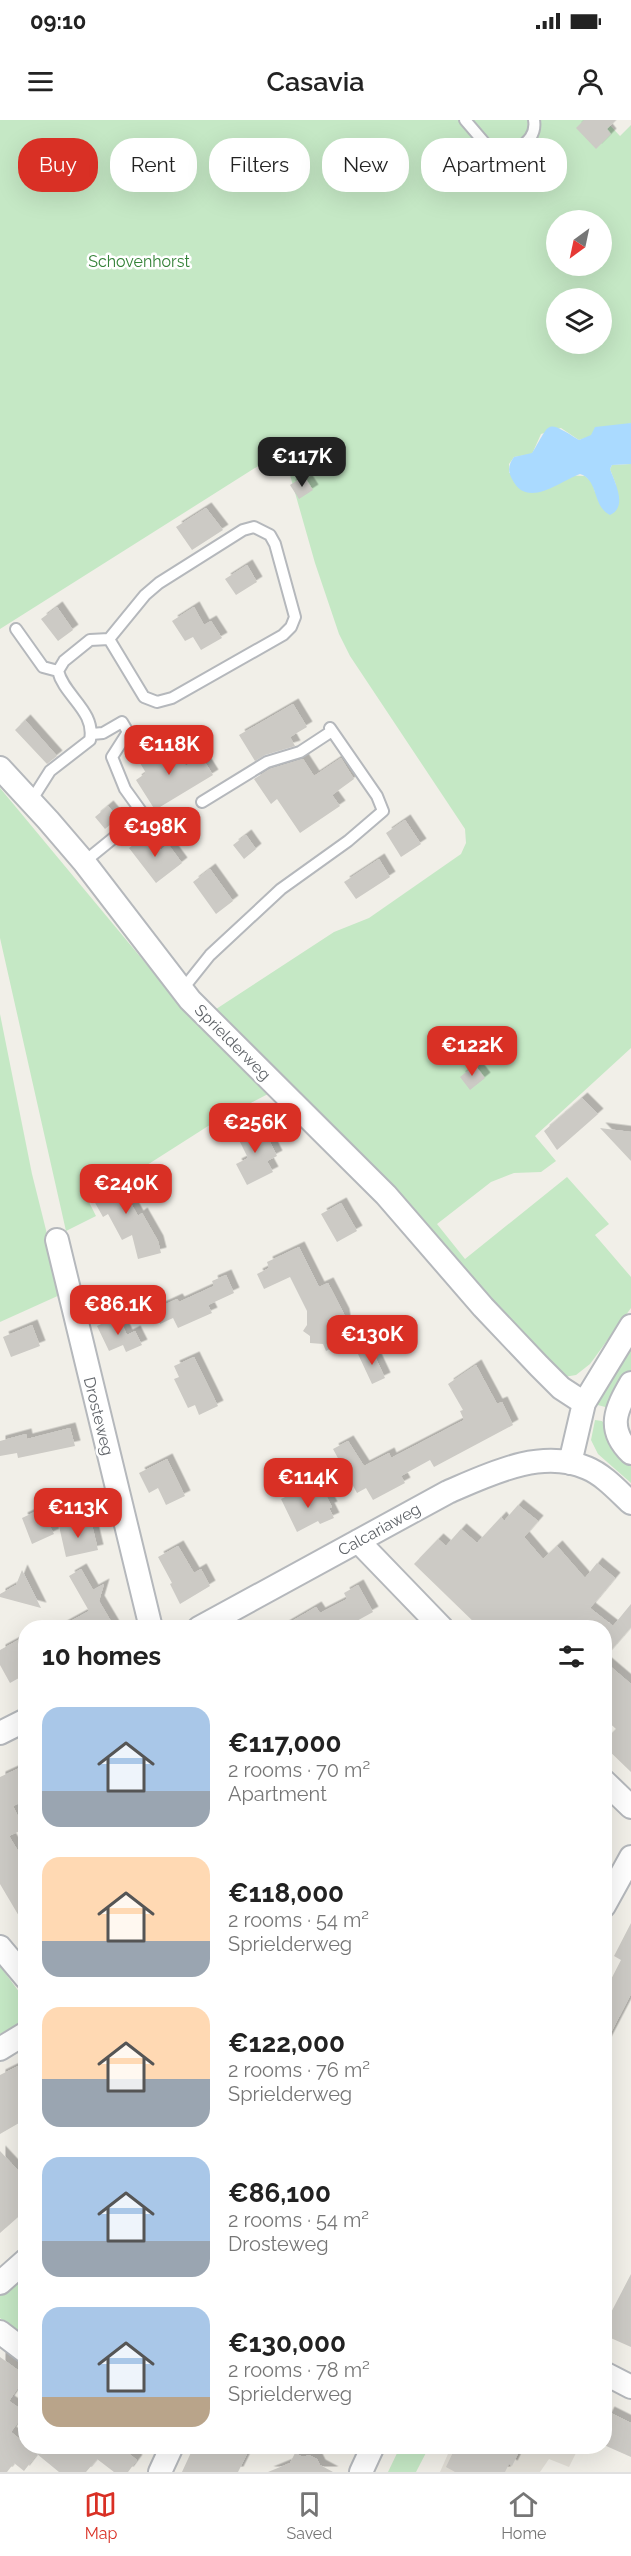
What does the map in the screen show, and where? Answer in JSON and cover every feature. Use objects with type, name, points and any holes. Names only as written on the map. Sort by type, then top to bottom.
[{"type":"street","name":"Sprielderweg","points":[[0,768],[32,801],[84,862],[182,990],[386,1195],[483,1307],[539,1366],[561,1388],[584,1404]]},
{"type":"street","name":"Drosteweg","points":[[57,1240],[149,1620]]},
{"type":"street","points":[[631,1326],[584,1404],[570,1463],[588,1468],[631,1503]]},
{"type":"street","points":[[631,1383],[618,1405],[616,1415],[616,1430],[620,1441],[631,1453]]},
{"type":"street","name":"Calcariaweg","points":[[214,1620],[448,1492],[487,1475],[522,1464],[547,1461],[570,1463]]},
{"type":"street","points":[[358,1541],[434,1620]]},
{"type":"street","points":[[0,1733],[18,1724]]},
{"type":"street","points":[[612,1789],[631,1807]]},
{"type":"street","points":[[612,1891],[631,1857]]},
{"type":"street","points":[[0,1947],[18,1968]]},
{"type":"street","points":[[0,2049],[18,2038]]},
{"type":"street","points":[[0,2283],[18,2267]]},
{"type":"street","points":[[0,2332],[18,2346]]},
{"type":"street","points":[[612,2377],[631,2386]]},
{"type":"street","points":[[361,2472],[369,2454]]},
{"type":"lane","points":[[465,120],[489,148],[512,154],[530,140],[536,129],[534,120]]},
{"type":"lane","points":[[32,801],[50,771],[85,746],[92,734],[92,725],[60,679],[58,670],[63,661],[90,640],[109,639],[145,595],[243,530],[254,527],[270,535],[275,544],[295,617],[291,627],[283,635],[172,698],[157,702],[144,697],[109,639]]},
{"type":"lane","points":[[16,629],[43,667],[58,670]]},
{"type":"lane","points":[[84,862],[143,814],[125,789],[112,757],[128,732],[122,722],[103,733],[92,734]]},
{"type":"lane","points":[[182,990],[216,950],[281,889],[348,841],[383,811],[376,796],[331,730],[300,752],[267,762],[202,802]]},
{"type":"shaded area","points":[[448,2454],[576,2454],[569,2467],[549,2459],[540,2472],[440,2472]]},
{"type":"green space","name":"Schovenhorst","points":[[0,120],[605,120],[620,136],[631,125],[631,423],[579,440],[561,428],[541,434],[532,454],[514,457],[509,464],[509,473],[585,476],[592,482],[595,492],[616,485],[610,469],[612,465],[631,464],[631,1048],[535,1136],[556,1161],[541,1172],[514,1173],[491,1182],[437,1224],[465,1259],[567,1177],[609,1224],[595,1235],[631,1277],[631,1308],[590,1364],[576,1375],[564,1377],[210,1013],[334,932],[369,918],[461,854],[466,843],[465,829],[350,656],[339,634],[315,563],[288,468],[280,458],[274,456],[0,629]]},
{"type":"green space","points":[[0,788],[172,995],[268,1094],[216,1121],[89,1202],[96,1216],[66,1231],[0,938]]},
{"type":"green space","points":[[0,1014],[32,1174],[62,1294],[0,1322]]},
{"type":"green space","points":[[631,1342],[631,1372],[609,1408],[594,1404]]},
{"type":"green space","points":[[595,1420],[602,1421],[631,1461],[631,1483],[598,1454],[591,1440]]},
{"type":"green space","points":[[0,1966],[18,1990],[18,2024],[0,2034]]},
{"type":"green space","points":[[18,2278],[18,2333],[0,2318],[0,2295]]},
{"type":"green space","points":[[397,2454],[425,2454],[416,2472],[388,2472]]},
{"type":"water","points":[[631,423],[631,464],[612,465],[610,469],[619,494],[619,501],[615,511],[610,515],[600,506],[590,482],[580,474],[554,487],[535,493],[518,488],[510,476],[509,467],[514,457],[532,453],[550,427],[560,429],[579,440],[591,435],[595,427]]},
{"type":"building","points":[[584,120],[616,120],[607,129],[611,134],[596,149],[576,128]]},
{"type":"building","points":[[304,476],[313,490],[299,499],[290,485]]},
{"type":"building","points":[[206,508],[223,530],[192,550],[176,527]]},
{"type":"building","points":[[247,565],[257,582],[236,595],[225,579]]},
{"type":"building","points":[[57,607],[73,630],[58,641],[41,619]]},
{"type":"building","points":[[194,607],[204,625],[211,621],[222,638],[201,650],[193,637],[185,641],[172,621]]},
{"type":"building","points":[[293,704],[307,727],[290,737],[295,746],[265,755],[255,761],[239,735]]},
{"type":"building","points":[[25,720],[57,756],[47,764],[15,730]]},
{"type":"building","points":[[160,743],[170,758],[177,754],[186,766],[201,756],[213,775],[155,810],[136,780],[146,773],[137,758]]},
{"type":"building","points":[[341,758],[354,779],[332,795],[340,806],[300,833],[277,799],[271,804],[254,779],[270,769],[303,759],[314,776]]},
{"type":"building","points":[[108,806],[118,818],[105,829],[95,817]]},
{"type":"building","points":[[405,820],[421,844],[401,857],[386,833]]},
{"type":"building","points":[[148,834],[161,850],[168,844],[182,863],[156,883],[129,848]]},
{"type":"building","points":[[246,835],[256,849],[244,859],[233,845]]},
{"type":"building","points":[[379,859],[390,877],[356,899],[344,882]]},
{"type":"building","points":[[210,869],[233,901],[216,914],[193,882]]},
{"type":"building","points":[[475,1065],[485,1078],[470,1090],[460,1077]]},
{"type":"building","points":[[582,1098],[598,1114],[557,1150],[544,1131]]},
{"type":"building","points":[[260,1122],[277,1156],[267,1161],[273,1172],[247,1185],[236,1164],[248,1158],[236,1134]]},
{"type":"building","points":[[600,1128],[631,1132],[631,1161]]},
{"type":"building","points":[[120,1175],[126,1176],[132,1185],[128,1198],[138,1216],[142,1213],[158,1241],[161,1253],[138,1259],[132,1235],[122,1240],[108,1214],[103,1217],[89,1192]]},
{"type":"building","points":[[341,1203],[357,1231],[337,1242],[321,1214]]},
{"type":"building","points":[[299,1247],[319,1287],[328,1283],[344,1314],[348,1340],[326,1351],[323,1344],[310,1343],[310,1336],[303,1331],[307,1325],[307,1311],[290,1277],[264,1289],[257,1274],[269,1268],[267,1262]]},
{"type":"building","points":[[226,1275],[234,1293],[208,1305],[212,1313],[178,1328],[173,1318],[160,1324],[153,1310],[177,1299],[179,1302],[214,1286],[212,1281]]},
{"type":"building","points":[[118,1316],[127,1335],[135,1331],[142,1345],[126,1352],[123,1345],[109,1351],[97,1326]]},
{"type":"building","points":[[32,1325],[40,1346],[11,1357],[3,1337]]},
{"type":"building","points":[[371,1348],[385,1378],[372,1384],[358,1354]]},
{"type":"building","points":[[194,1357],[218,1406],[199,1415],[195,1405],[188,1408],[174,1379],[179,1377],[174,1366]]},
{"type":"building","points":[[476,1365],[497,1404],[502,1402],[513,1425],[434,1467],[430,1460],[401,1476],[405,1483],[373,1500],[366,1488],[357,1493],[333,1449],[348,1441],[364,1466],[389,1453],[391,1458],[464,1420],[460,1411],[463,1410],[448,1384]]},
{"type":"building","points":[[70,1428],[75,1446],[18,1458],[17,1453],[0,1456],[0,1441],[26,1434],[27,1439]]},
{"type":"building","points":[[167,1459],[185,1496],[166,1505],[158,1488],[149,1493],[139,1473]]},
{"type":"building","points":[[323,1490],[332,1507],[329,1508],[334,1518],[320,1524],[318,1521],[297,1532],[281,1499],[295,1492],[297,1497],[304,1493],[307,1498]]},
{"type":"building","points":[[518,1505],[538,1521],[524,1537],[543,1559],[557,1546],[585,1578],[597,1563],[615,1578],[590,1608],[605,1620],[472,1620],[414,1564],[438,1539],[446,1546],[461,1529],[477,1543],[501,1517],[504,1521]]},
{"type":"building","points":[[41,1509],[54,1534],[32,1544],[22,1518]]},
{"type":"building","points":[[79,1522],[80,1528],[92,1525],[98,1550],[66,1557],[59,1526]]},
{"type":"building","points":[[178,1546],[194,1573],[201,1569],[210,1586],[180,1604],[158,1557]]},
{"type":"building","points":[[81,1569],[93,1590],[104,1584],[99,1601],[110,1620],[73,1620],[89,1611],[69,1576]]},
{"type":"building","points":[[22,1570],[41,1608],[0,1597],[0,1594],[16,1585]]},
{"type":"building","points":[[358,1585],[373,1612],[358,1620],[294,1620],[316,1607],[320,1613],[347,1599],[344,1593]]},
{"type":"building","points":[[631,1604],[631,1627],[612,1649],[612,1625]]},
{"type":"building","points":[[18,1640],[18,1678],[10,1683],[0,1665],[0,1650]]},
{"type":"building","points":[[612,1668],[631,1684],[631,1772],[612,1754],[612,1733],[616,1729],[612,1725]]},
{"type":"building","points":[[18,1769],[18,1804],[13,1806],[18,1816],[18,1832],[9,1836],[18,1851],[18,1914],[0,1884],[0,1777]]},
{"type":"building","points":[[631,1923],[631,1994],[612,2031],[612,1977],[621,1960],[614,1956]]},
{"type":"building","points":[[18,2066],[18,2124],[0,2134],[0,2075]]},
{"type":"building","points":[[0,2151],[18,2170],[18,2217],[0,2233]]},
{"type":"building","points":[[631,2274],[631,2347],[612,2339],[612,2311]]},
{"type":"building","points":[[0,2357],[18,2370],[18,2388],[9,2401],[18,2407],[18,2422],[11,2432],[18,2438],[18,2454],[37,2454],[24,2471],[14,2463],[7,2472],[0,2472]]},
{"type":"building","points":[[612,2414],[631,2423],[631,2457],[612,2449]]},
{"type":"building","points":[[37,2454],[129,2454],[137,2460],[128,2472],[114,2472],[97,2459],[86,2472],[59,2472]]},
{"type":"building","points":[[190,2454],[247,2454],[238,2472],[182,2472]]},
{"type":"building","points":[[294,2454],[303,2457],[309,2455],[317,2459],[320,2465],[333,2472],[268,2472],[290,2463]]},
{"type":"building","points":[[452,2454],[518,2454],[512,2466],[509,2464],[505,2472],[455,2472],[446,2467]]}]
